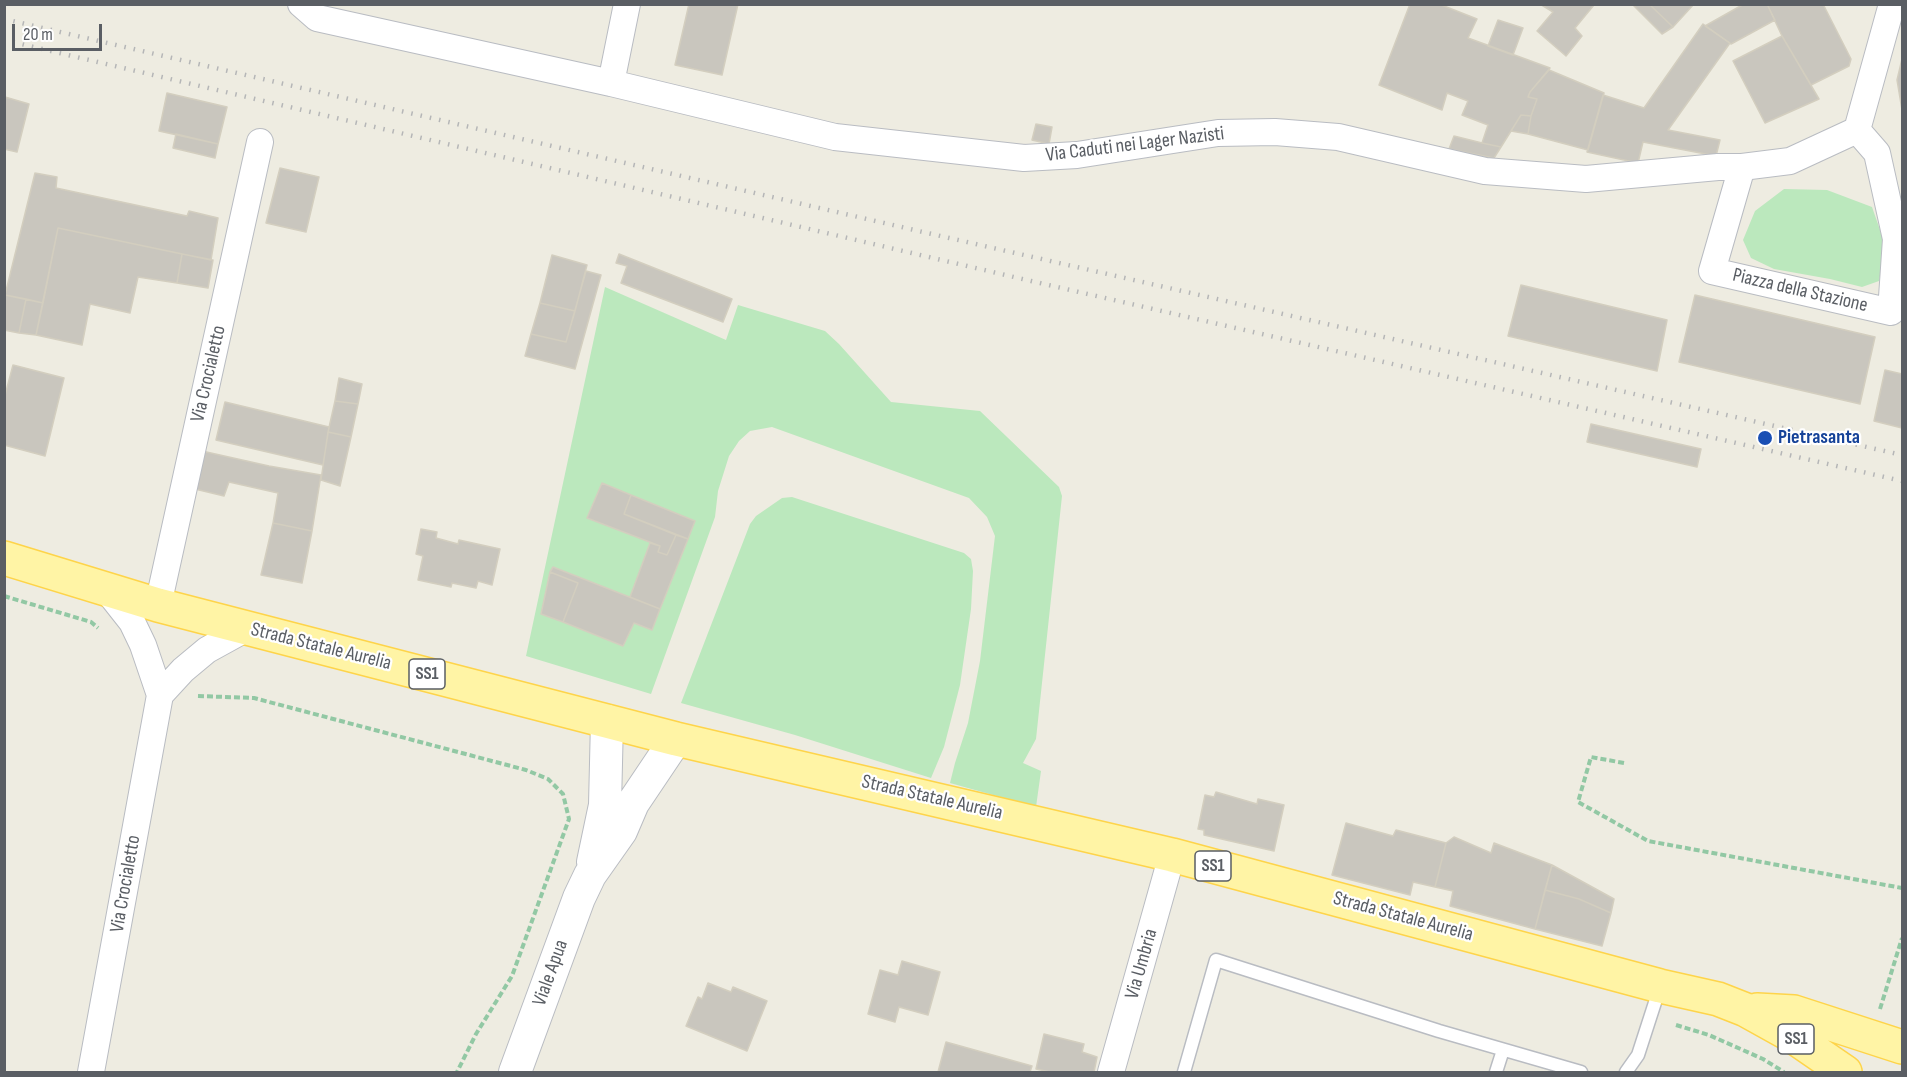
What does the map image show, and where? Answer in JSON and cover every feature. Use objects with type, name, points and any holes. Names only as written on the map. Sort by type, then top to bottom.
[{"type":"main road","name":"Strada Statale Aurelia","points":[[4,558],[158,605],[676,739],[1172,855],[1660,986],[1718,999],[1746,1010],[1791,1035],[1845,1072]]},
{"type":"main road","points":[[1746,1010],[1794,1012],[1902,1047]]},
{"type":"street","name":"Via Caduti nei Lager Nazisti","points":[[301,4],[316,18],[611,83],[835,137],[1023,158],[1077,155],[1218,133],[1275,132],[1338,137],[1485,171],[1587,178],[1742,167]]},
{"type":"street","points":[[611,83],[627,4]]},
{"type":"street","points":[[1742,167],[1790,161],[1857,130],[1892,4]]},
{"type":"street","name":"Piazza della Stazione","points":[[1742,167],[1712,271],[1891,312],[1898,288],[1896,239],[1877,153],[1857,130]]},
{"type":"street","name":"Via Crocialetto","points":[[158,605],[260,142]]},
{"type":"street","name":"Via Crocialetto","points":[[91,1072],[160,695],[143,645],[132,622],[106,589]]},
{"type":"street","points":[[160,695],[183,670],[207,650],[247,628]]},
{"type":"street","name":"Viale Apua","points":[[590,875],[605,805],[607,720]]},
{"type":"street","name":"Viale Apua","points":[[515,1072],[579,898],[590,875],[621,831],[633,803],[676,739]]},
{"type":"street","name":"Via Umbria","points":[[1111,1072],[1172,855]]},
{"type":"lane","points":[[1184,1072],[1216,960],[1439,1031],[1581,1072]]},
{"type":"lane","points":[[1626,1072],[1638,1055],[1660,986]]},
{"type":"lane","points":[[1496,1072],[1503,1050]]},
{"type":"path","points":[[4,596],[91,622],[106,635]]},
{"type":"path","points":[[160,695],[254,698],[526,770],[548,779],[563,794],[569,819],[512,976],[476,1034],[457,1072]]},
{"type":"path","points":[[1624,763],[1591,757],[1578,802],[1648,841],[1902,888]]},
{"type":"green space","points":[[1784,189],[1827,190],[1872,207],[1886,247],[1879,281],[1862,287],[1774,269],[1751,258],[1743,240],[1755,211]]},
{"type":"green space","points":[[605,287],[726,340],[738,305],[825,331],[891,402],[980,411],[1059,487],[1062,496],[1036,739],[1023,763],[1041,771],[1036,807],[950,783],[968,723],[980,661],[995,536],[987,517],[969,498],[772,427],[750,431],[739,441],[729,456],[718,491],[715,517],[651,694],[526,656]]},
{"type":"green space","points":[[792,497],[964,553],[971,559],[973,571],[971,609],[960,685],[944,747],[931,778],[795,735],[681,703],[750,524],[756,516],[782,498]]},
{"type":"building","points":[[689,4],[738,4],[722,75],[675,65]]},
{"type":"building","points":[[1410,4],[1439,4],[1477,19],[1468,38],[1550,68],[1528,97],[1537,99],[1531,116],[1521,115],[1501,147],[1482,143],[1488,125],[1462,115],[1468,101],[1447,93],[1442,110],[1379,85]]},
{"type":"building","points":[[1540,4],[1594,5],[1575,28],[1582,36],[1566,56],[1537,31],[1553,12]]},
{"type":"building","points":[[1632,4],[1649,4],[1673,27],[1662,34]]},
{"type":"building","points":[[1649,4],[1694,4],[1673,27]]},
{"type":"building","points":[[1744,4],[1767,4],[1775,20],[1731,44],[1705,26]]},
{"type":"building","points":[[1767,4],[1823,4],[1851,59],[1849,66],[1811,85],[1782,36]]},
{"type":"building","points":[[1498,20],[1523,28],[1513,55],[1488,46]]},
{"type":"building","points":[[1703,24],[1730,43],[1668,130],[1720,140],[1716,156],[1643,142],[1638,163],[1587,152],[1603,95],[1644,108]]},
{"type":"building","points":[[1782,36],[1819,99],[1765,123],[1733,61]]},
{"type":"building","points":[[1902,59],[1902,110],[1897,80]]},
{"type":"building","points":[[1549,70],[1604,93],[1588,150],[1528,134],[1537,99],[1528,97]]},
{"type":"building","points":[[167,93],[227,107],[218,144],[159,131]]},
{"type":"building","points":[[5,97],[29,104],[17,152],[4,149]]},
{"type":"building","points":[[1521,115],[1531,116],[1528,134],[1511,131]]},
{"type":"building","points":[[1036,124],[1052,127],[1049,144],[1032,140]]},
{"type":"building","points":[[176,134],[218,144],[215,158],[173,148]]},
{"type":"building","points":[[1454,136],[1501,147],[1494,158],[1449,149]]},
{"type":"building","points":[[280,168],[319,177],[306,232],[266,223]]},
{"type":"building","points":[[35,173],[57,177],[56,188],[187,216],[189,211],[218,218],[211,260],[58,228],[43,303],[5,295]]},
{"type":"building","points":[[58,228],[182,254],[177,283],[138,277],[130,313],[90,304],[82,345],[36,335]]},
{"type":"building","points":[[182,254],[213,260],[208,288],[177,283]]},
{"type":"building","points":[[619,254],[732,299],[723,322],[621,283],[627,266],[616,263]]},
{"type":"building","points":[[552,255],[587,265],[575,311],[540,303]]},
{"type":"building","points":[[586,271],[601,275],[575,369],[525,356],[531,334],[566,342]]},
{"type":"building","points":[[1521,285],[1667,320],[1657,371],[1508,336]]},
{"type":"building","points":[[5,295],[26,299],[19,333],[4,330]]},
{"type":"building","name":"Pietrasanta","points":[[1695,295],[1875,337],[1860,404],[1679,362]]},
{"type":"building","points":[[26,299],[43,303],[36,335],[19,333]]},
{"type":"building","points":[[540,303],[575,311],[566,342],[531,334]]},
{"type":"building","points":[[13,365],[64,378],[45,456],[4,445],[4,399]]},
{"type":"building","points":[[1885,370],[1902,374],[1902,428],[1874,421]]},
{"type":"building","points":[[339,378],[362,384],[358,404],[335,401]]},
{"type":"building","points":[[335,401],[358,404],[351,437],[328,432]]},
{"type":"building","points":[[225,402],[329,427],[323,465],[216,440]]},
{"type":"building","points":[[1591,424],[1701,449],[1697,467],[1587,442]]},
{"type":"building","points":[[328,432],[351,437],[340,486],[321,480]]},
{"type":"building","points":[[202,451],[321,475],[312,531],[273,523],[278,493],[229,482],[224,496],[195,489]]},
{"type":"building","points":[[602,483],[631,495],[624,514],[676,535],[667,555],[658,552],[660,546],[587,518]]},
{"type":"building","points":[[631,495],[695,521],[688,539],[624,514]]},
{"type":"building","points":[[273,523],[312,531],[302,583],[261,575]]},
{"type":"building","points":[[421,529],[437,532],[436,538],[458,544],[459,540],[500,549],[492,585],[478,581],[476,588],[452,583],[451,587],[418,580],[423,556],[416,554]]},
{"type":"building","points":[[676,535],[688,539],[660,609],[630,597],[650,543],[660,546],[658,552],[667,555]]},
{"type":"building","points":[[553,567],[660,609],[652,630],[634,623],[623,646],[563,622],[578,583],[550,572]]},
{"type":"building","points":[[550,572],[578,583],[563,622],[541,614]]},
{"type":"building","points":[[1216,792],[1257,804],[1258,799],[1284,805],[1274,851],[1204,835],[1204,830],[1198,829],[1205,795],[1214,797]]},
{"type":"building","points":[[1346,823],[1393,836],[1396,830],[1446,843],[1435,887],[1413,882],[1410,895],[1332,875]]},
{"type":"building","points":[[1454,837],[1491,853],[1494,843],[1552,865],[1535,929],[1450,906],[1453,891],[1435,887],[1446,843]]},
{"type":"building","points":[[1552,865],[1614,899],[1611,913],[1579,899],[1545,890]]},
{"type":"building","points":[[1545,890],[1579,899],[1611,913],[1602,946],[1535,929]]},
{"type":"building","points":[[902,961],[940,972],[928,1015],[899,1007],[895,1022],[868,1014],[880,970],[898,975]]},
{"type":"building","points":[[708,983],[731,992],[733,987],[767,1001],[747,1051],[686,1026],[698,997],[702,999]]},
{"type":"building","points":[[1044,1034],[1084,1044],[1082,1052],[1097,1057],[1094,1072],[1050,1072],[1036,1069]]},
{"type":"building","points":[[946,1042],[1032,1066],[1030,1072],[938,1072]]},
{"type":"railway","points":[[4,19],[923,232],[1902,455]]},
{"type":"railway","points":[[4,40],[1031,281],[1902,481]]},
{"type":"place","name":"Pietrasanta","points":[[1765,438]]}]
